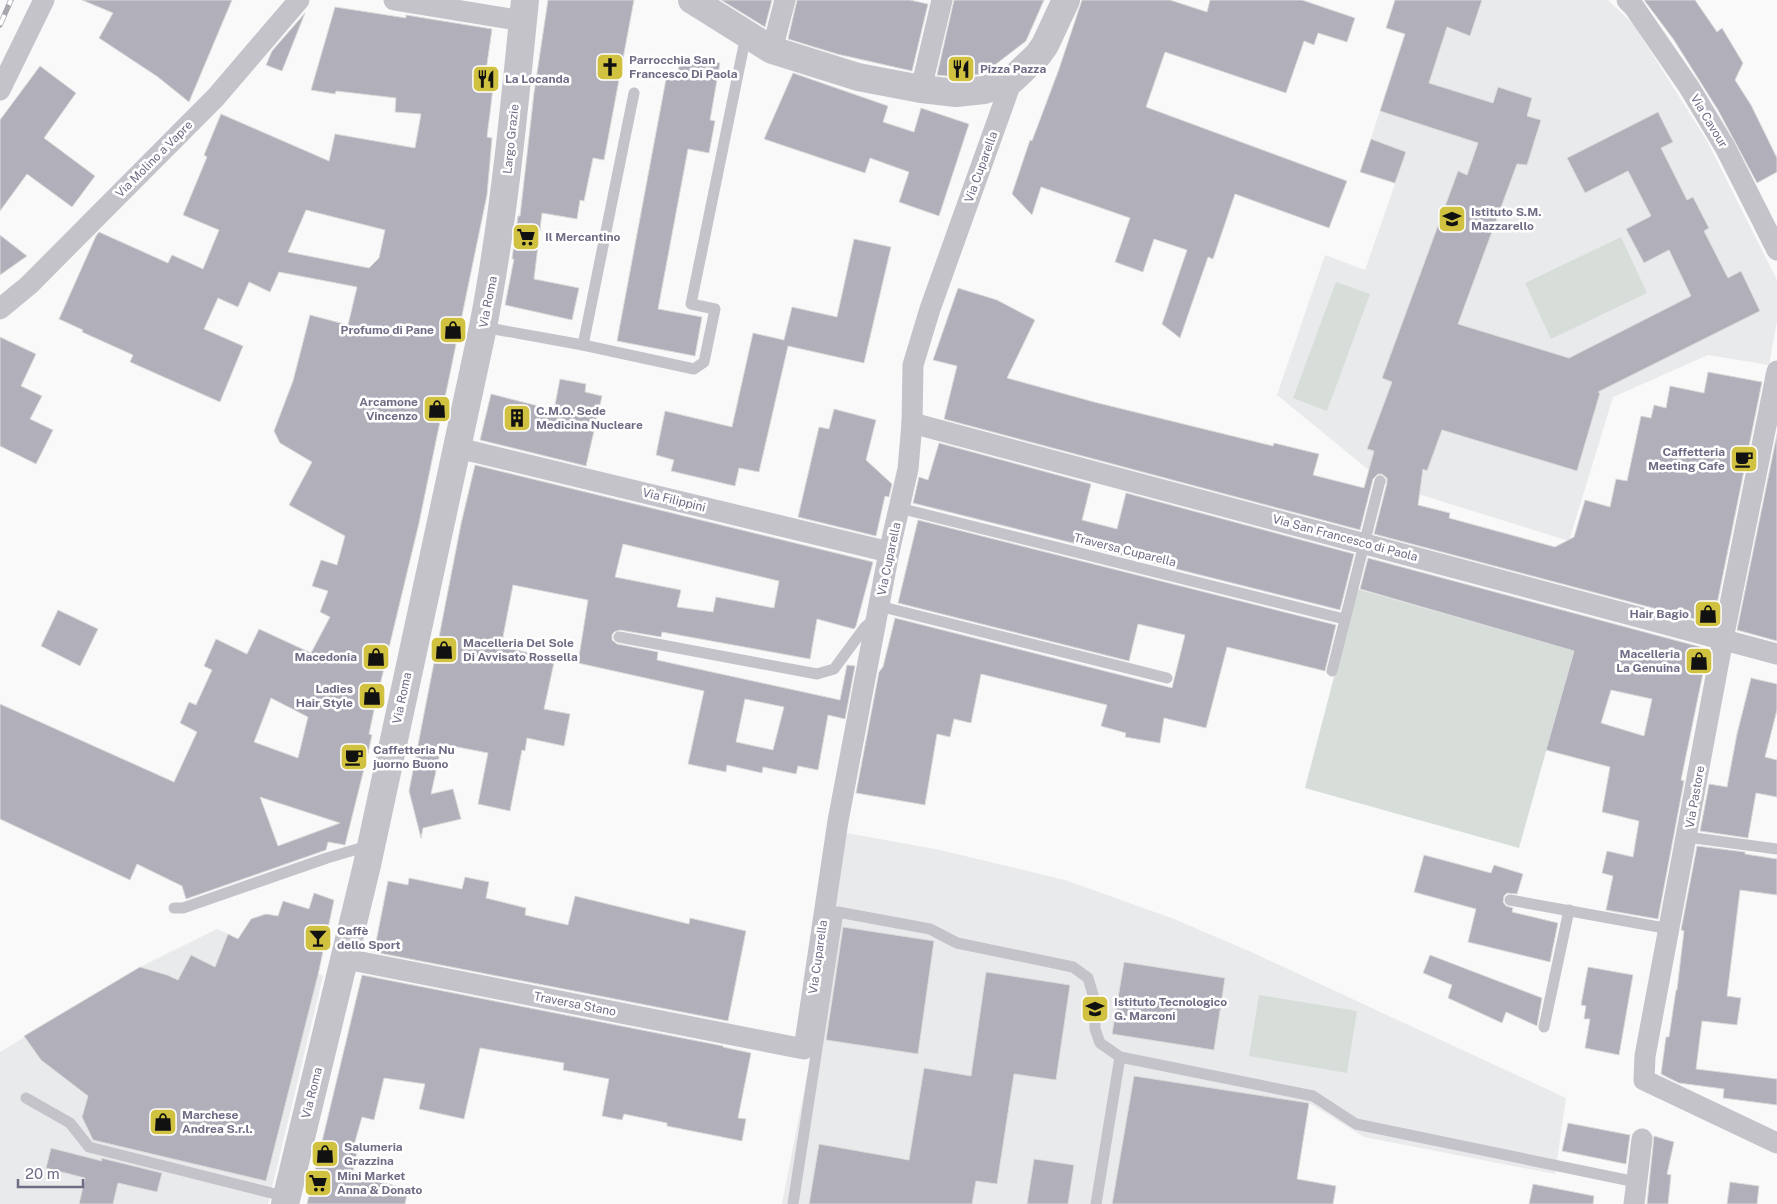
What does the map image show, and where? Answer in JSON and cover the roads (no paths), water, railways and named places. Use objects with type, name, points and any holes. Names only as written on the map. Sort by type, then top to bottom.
[{"type":"street","points":[[0,90],[44,0]]},
{"type":"street","name":"Via Molino a Vapre","points":[[0,309],[29,286],[216,97],[299,0]]},
{"type":"street","points":[[394,0],[524,11]]},
{"type":"street","points":[[692,0],[772,50],[858,77],[921,89],[956,92],[984,90],[1012,80],[1042,50],[1066,0]]},
{"type":"street","points":[[772,50],[785,0]]},
{"type":"street","points":[[921,89],[941,0]]},
{"type":"street","name":"Via Cavour","points":[[1627,0],[1634,7],[1689,87],[1725,148],[1777,250]]},
{"type":"street","name":"Largo Grazie","points":[[506,189],[524,11]]},
{"type":"street","name":"Via Cuparella","points":[[804,1049],[838,820],[889,552],[908,469],[912,423],[913,365],[930,309],[1012,80]]},
{"type":"street","name":"Via Roma","points":[[286,1201],[346,959],[458,448],[496,262],[506,189]]},
{"type":"street","name":"Via Pastore","points":[[1777,371],[1723,639],[1688,837],[1645,1056],[1644,1080],[1777,1143]]},
{"type":"street","name":"Via San Francesco di Paola","points":[[912,423],[1777,654]]},
{"type":"street","name":"Via Filippini","points":[[458,448],[889,552]]},
{"type":"street","name":"Traversa Stano","points":[[346,959],[804,1049]]},
{"type":"street","points":[[1634,1204],[1642,1138]]},
{"type":"lane","points":[[483,327],[583,345],[694,369],[704,362],[715,309],[691,304],[746,34]]},
{"type":"lane","points":[[583,345],[634,93]]},
{"type":"lane","points":[[1332,671],[1380,481]]},
{"type":"lane","name":"Traversa Cuparella","points":[[900,508],[1344,619]]},
{"type":"lane","points":[[619,637],[817,674],[834,670],[878,611],[1167,678]]},
{"type":"lane","points":[[1688,837],[1777,849]]},
{"type":"lane","points":[[174,908],[183,908],[327,858],[371,845]]},
{"type":"lane","points":[[1510,900],[1670,929]]},
{"type":"lane","points":[[1544,1027],[1569,910]]},
{"type":"lane","points":[[793,1204],[838,912],[930,929],[957,944],[1073,968],[1088,978],[1094,998],[1095,1029],[1100,1043],[1120,1057],[1313,1096],[1356,1124],[1636,1182]]},
{"type":"lane","points":[[1096,1204],[1120,1057]]},
{"type":"lane","points":[[26,1098],[70,1123],[89,1147],[286,1201]]},
{"type":"railway","points":[[0,25],[11,0]]},
{"type":"place","name":"Parrocchia San Francesco Di Paola","points":[[610,67]]},
{"type":"place","name":"Pizza Pazza","points":[[961,69]]},
{"type":"place","name":"La Locanda","points":[[486,79]]},
{"type":"place","name":"Istituto S.M. Mazzarello","points":[[1452,219]]},
{"type":"place","name":"Il Mercantino","points":[[526,237]]},
{"type":"place","name":"Profumo di Pane","points":[[453,330]]},
{"type":"place","name":"Arcamone Vincenzo","points":[[437,409]]},
{"type":"place","name":"C.M.O. Sede Medicina Nucleare","points":[[517,418]]},
{"type":"place","name":"Caffetteria Meeting Cafe","points":[[1744,459]]},
{"type":"place","name":"Hair Bagio","points":[[1708,614]]},
{"type":"place","name":"Macelleria Del Sole Di Avvisato Rossella","points":[[444,650]]},
{"type":"place","name":"Macedonia","points":[[376,657]]},
{"type":"place","name":"Macelleria La Genuina","points":[[1699,661]]},
{"type":"place","name":"Ladies Hair Style","points":[[372,696]]},
{"type":"place","name":"Caffetteria Nu juorno Buono","points":[[354,757]]},
{"type":"place","name":"Caffè dello Sport","points":[[318,938]]},
{"type":"place","name":"Istituto Tecnologico G. Marconi","points":[[1095,1009]]},
{"type":"place","name":"Marchese Andrea S.r.l.","points":[[163,1122]]},
{"type":"place","name":"Salumeria Grazzina","points":[[325,1154]]},
{"type":"place","name":"Mini Market Anna & Donato","points":[[318,1183]]}]
